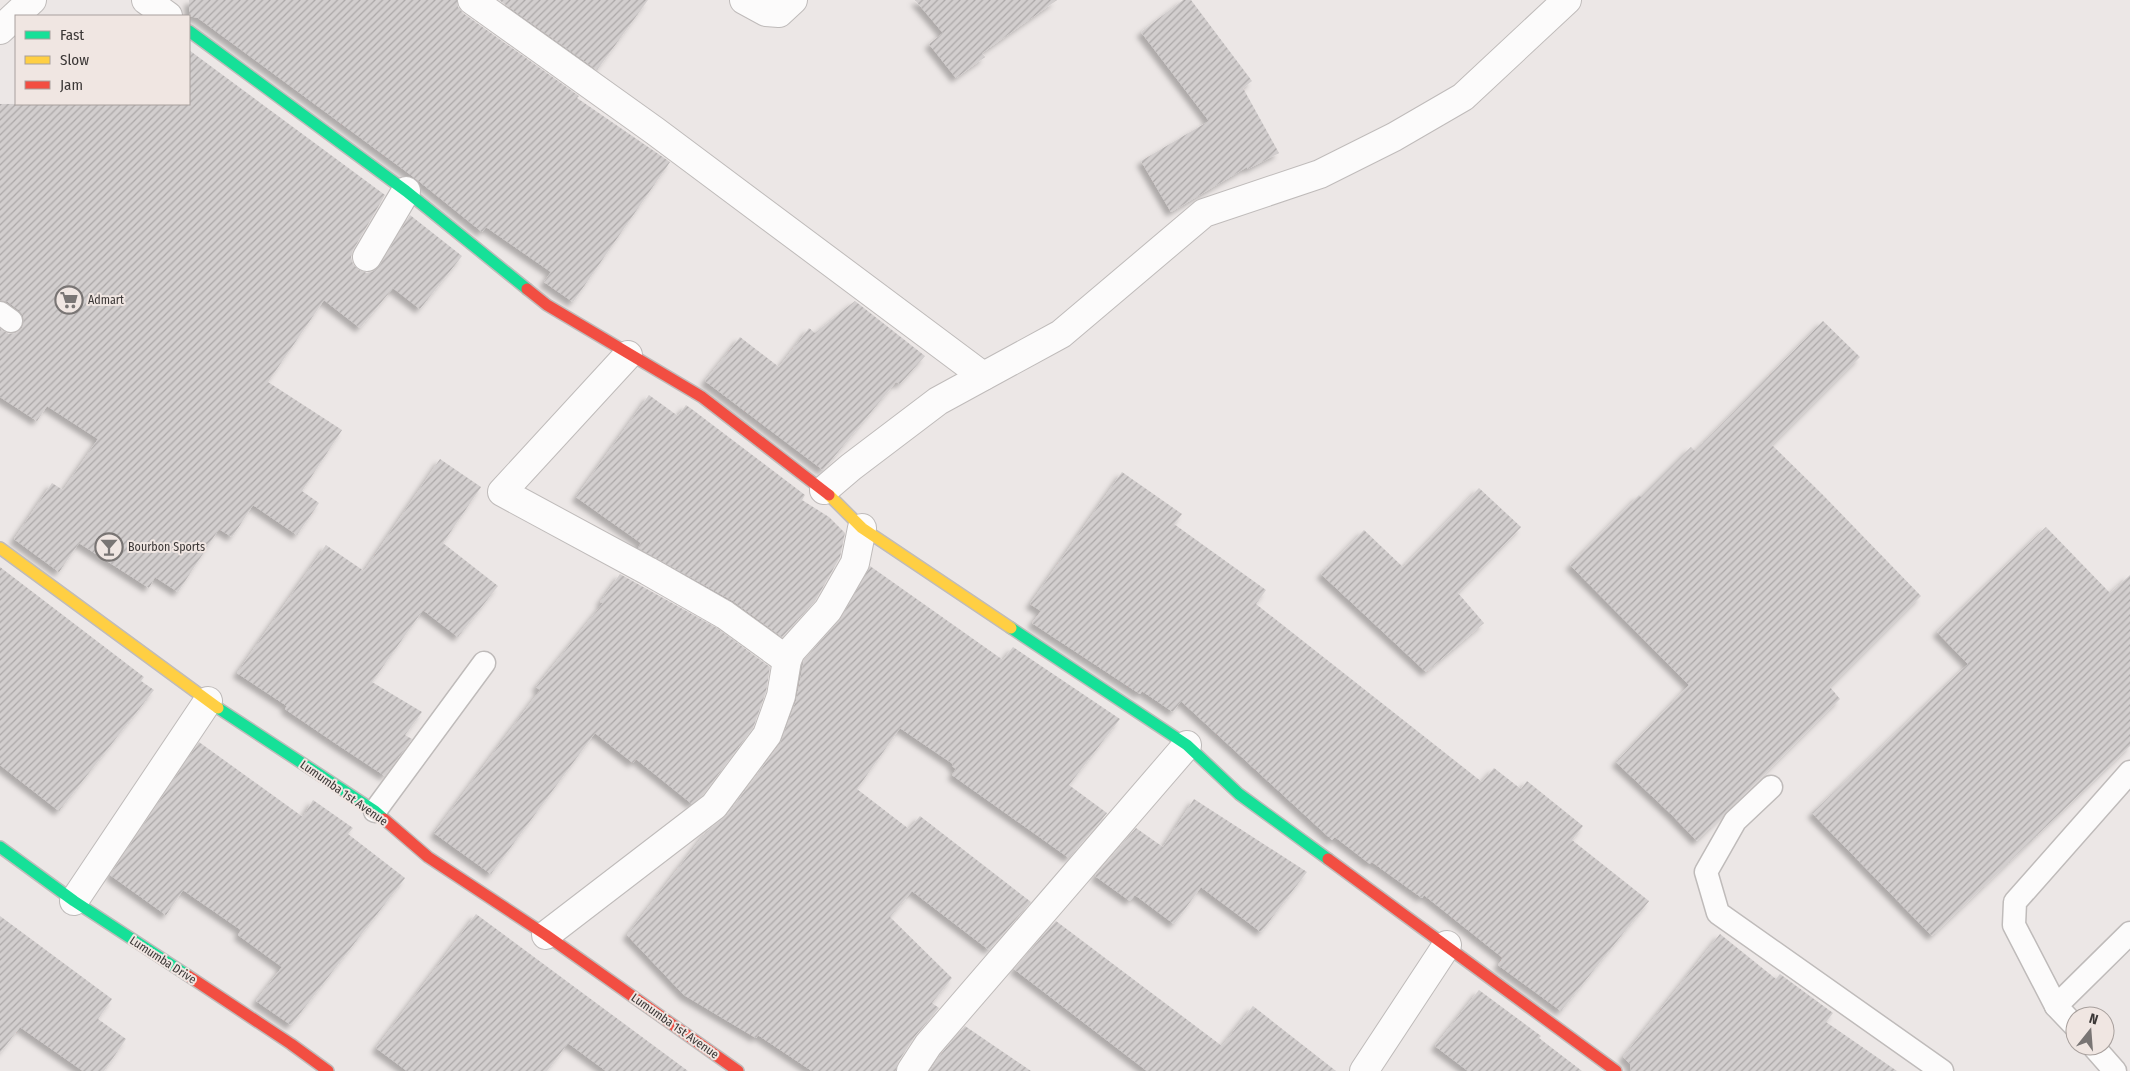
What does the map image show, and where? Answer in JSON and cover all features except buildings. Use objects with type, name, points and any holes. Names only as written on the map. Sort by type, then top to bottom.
[{"type":"street","points":[[16,15],[32,0]]},
{"type":"street","points":[[146,0],[167,15]]},
{"type":"street","points":[[472,0],[662,137],[983,376]]},
{"type":"street","points":[[744,0],[766,12],[779,13],[793,0]]},
{"type":"street","points":[[824,490],[851,467],[938,401],[1062,334],[1204,213],[1320,174],[1394,137],[1463,97],[1567,0]]},
{"type":"street","points":[[0,30],[15,16]]},
{"type":"street","points":[[190,32],[406,191],[547,305],[702,398],[824,490],[862,528],[967,596],[1187,745],[1239,794],[1616,1071]]},
{"type":"street","points":[[367,257],[406,191]]},
{"type":"street","points":[[628,355],[502,492],[725,615],[787,660]]},
{"type":"street","points":[[546,935],[714,806],[767,735],[781,696],[787,660],[791,651],[828,610],[855,563],[862,528]]},
{"type":"street","name":"Lumumba 1st Avenue","points":[[0,548],[208,701],[375,811],[428,858],[546,935],[738,1071]]},
{"type":"street","points":[[74,901],[208,701]]},
{"type":"street","points":[[911,1071],[928,1046],[1187,745]]},
{"type":"street","name":"Lumumba Drive","points":[[0,847],[74,901],[291,1044],[328,1071]]},
{"type":"street","points":[[1364,1071],[1447,945]]},
{"type":"lane","points":[[375,811],[484,663]]},
{"type":"lane","points":[[2065,1015],[2056,1006],[2014,925],[2015,902],[2130,772]]},
{"type":"lane","points":[[1771,787],[1735,821],[1706,872],[1718,913],[1942,1071]]},
{"type":"lane","points":[[2056,1006],[2130,933]]},
{"type":"lane","points":[[2102,1056],[2115,1071]]},
{"type":"lane","points":[[2124,1071],[2130,1065]]},
{"type":"traffic: fast","points":[[190,32],[406,191],[527,289]]},
{"type":"traffic: fast","points":[[1011,628],[1187,745],[1239,794],[1328,859]]},
{"type":"traffic: fast","points":[[218,708],[375,811],[384,819]]},
{"type":"traffic: fast","points":[[0,847],[74,901],[187,975]]},
{"type":"traffic: slow","points":[[829,495],[862,528],[1011,628]]},
{"type":"traffic: slow","points":[[0,548],[218,708]]},
{"type":"traffic: jam","points":[[527,289],[547,305],[702,397],[829,495]]},
{"type":"traffic: jam","points":[[384,819],[428,857],[546,935],[738,1071]]},
{"type":"traffic: jam","points":[[1328,859],[1616,1071]]},
{"type":"traffic: jam","points":[[187,975],[328,1071]]},
{"type":"place","name":"Admart","points":[[69,300]]},
{"type":"place","name":"Bourbon Sports","points":[[109,547]]}]
